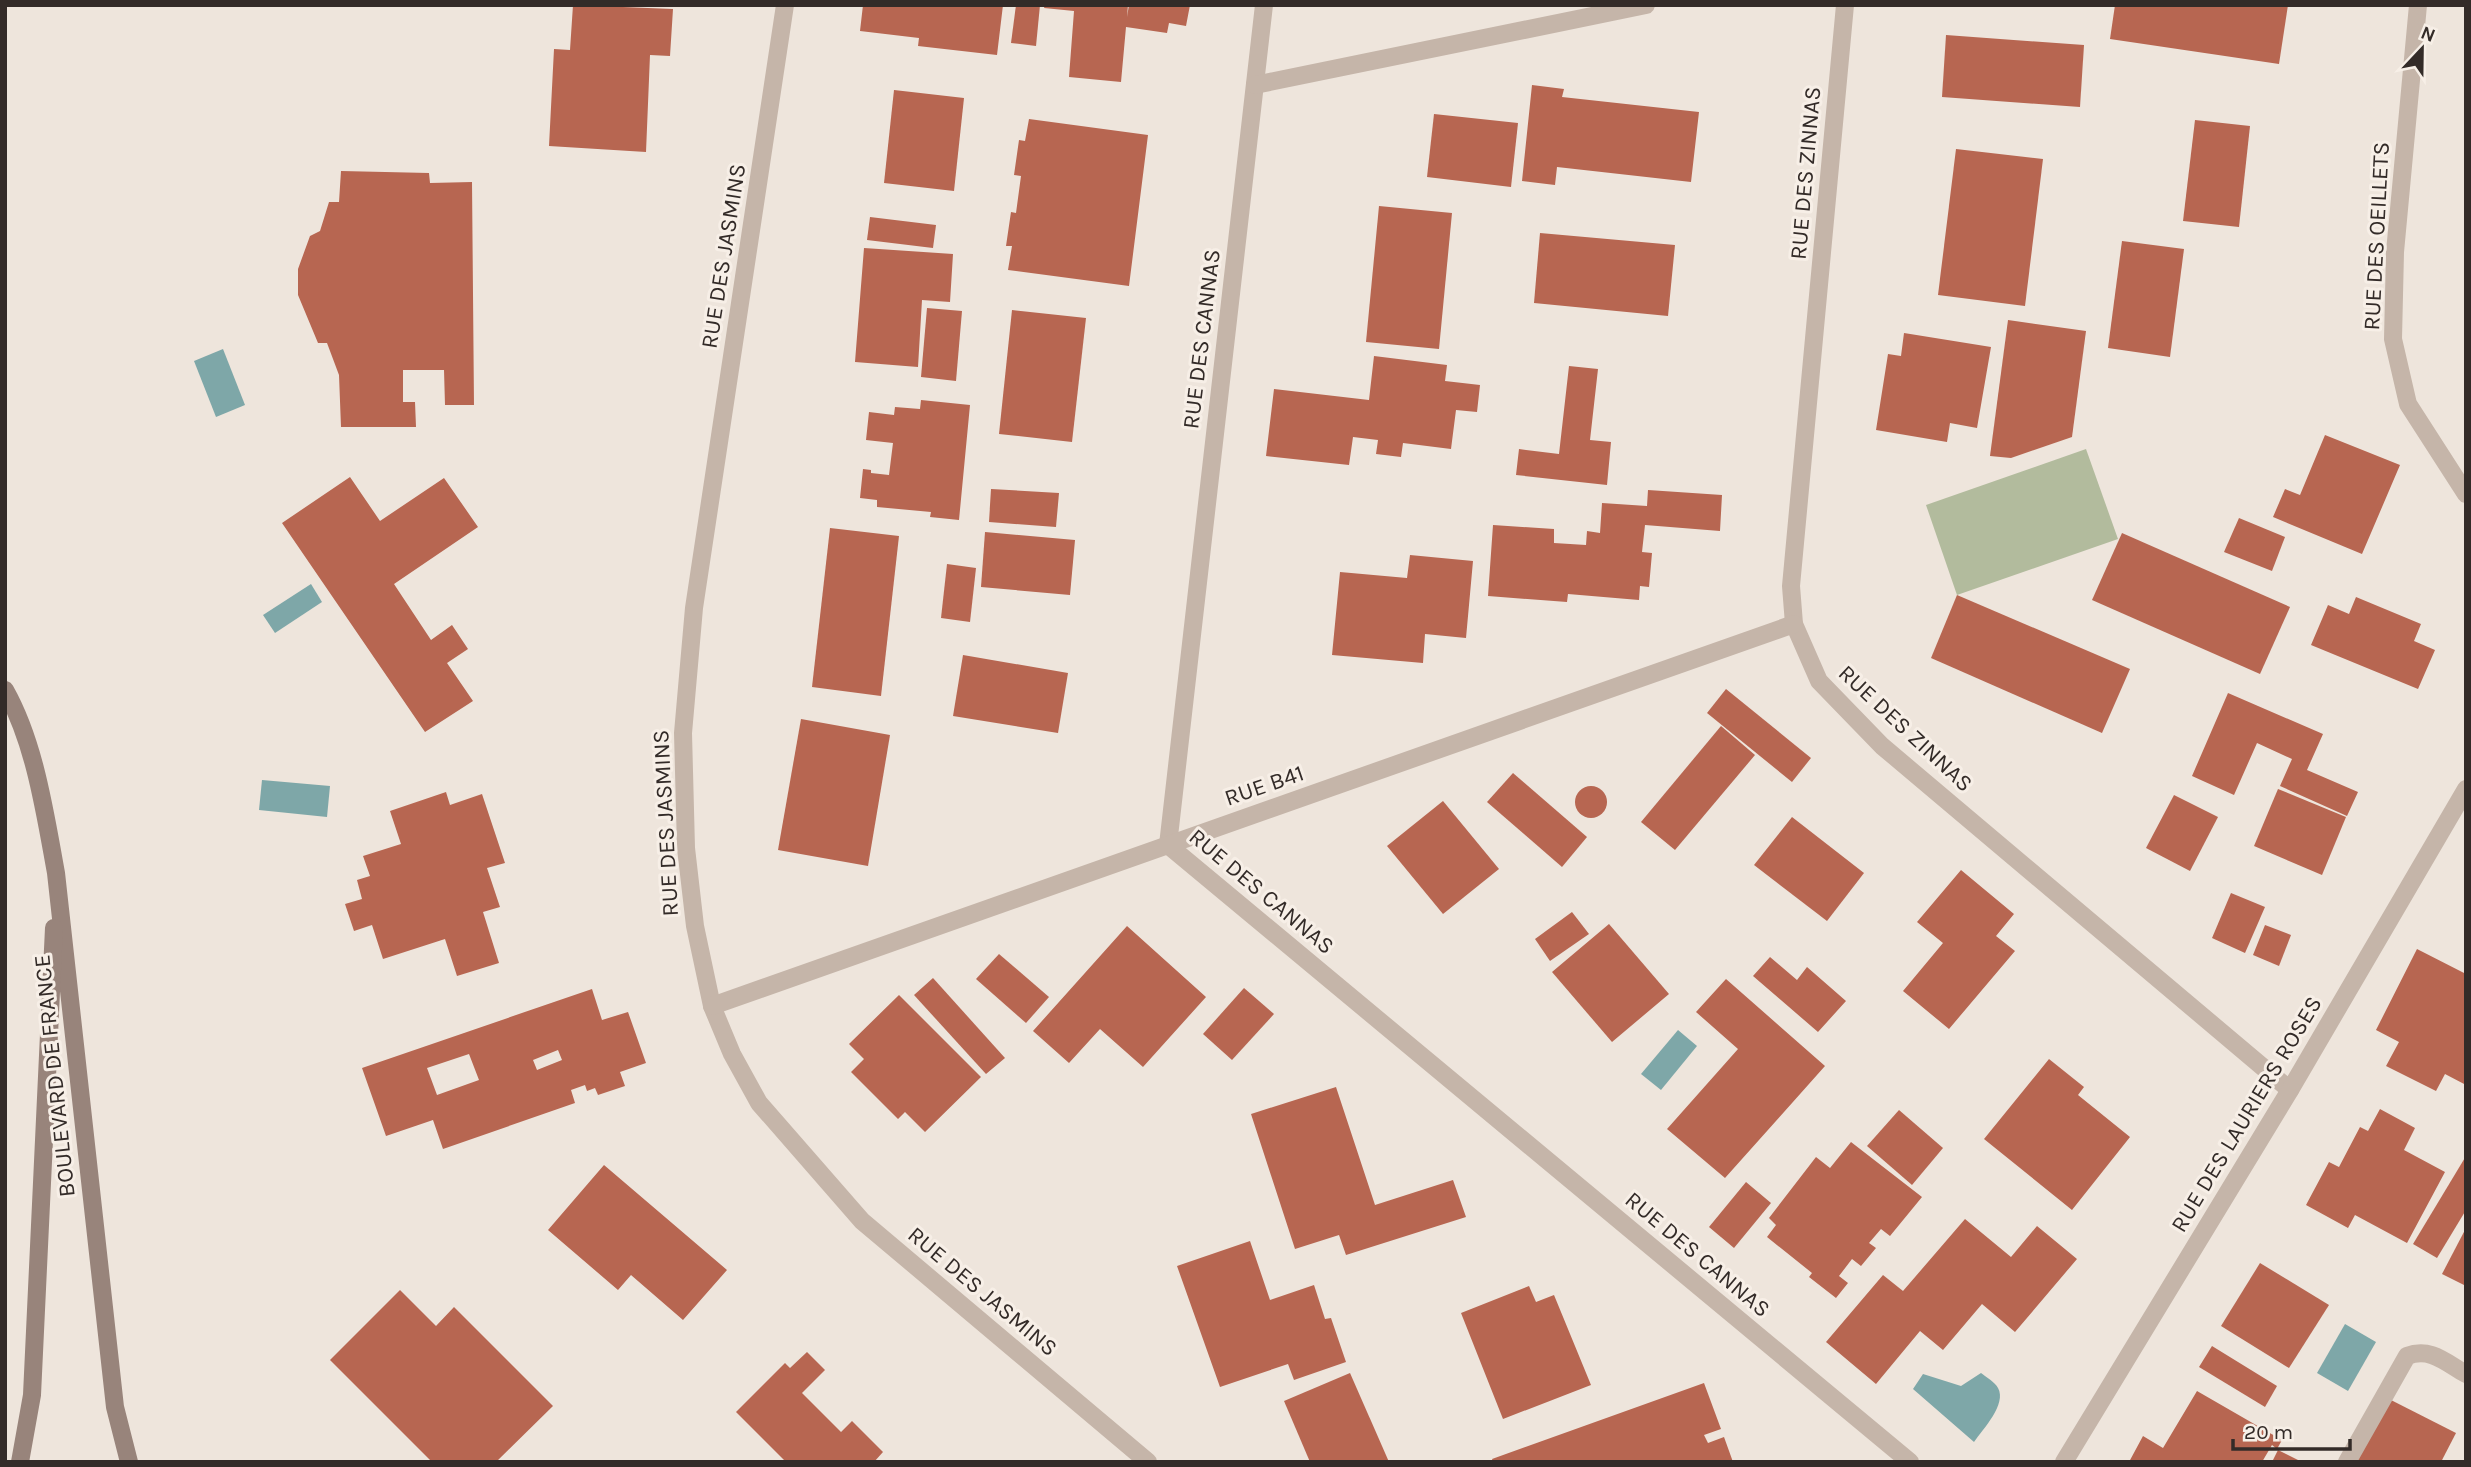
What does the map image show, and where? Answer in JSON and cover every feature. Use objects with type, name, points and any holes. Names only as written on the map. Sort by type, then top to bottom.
[{"type":"main road","name":"BOULEVARD DE FRANCE","points":[[5,690],[15,707],[39,786],[57,873],[115,1407],[129,1462]]},
{"type":"main road","points":[[20,1462],[32,1395],[57,873]]},
{"type":"street","name":"RUE DES JASMINS","points":[[785,5],[694,608],[683,733],[686,848],[695,926],[712,1006],[732,1054],[759,1103],[862,1221],[1148,1462]]},
{"type":"street","name":"RUE DES CANNAS","points":[[1264,5],[1168,845],[1910,1462]]},
{"type":"street","points":[[1255,85],[1646,5]]},
{"type":"street","name":"RUE DES ZINNAS","points":[[1845,5],[1792,575],[1794,624],[1819,681],[1882,746],[2290,1090]]},
{"type":"street","name":"RUE DES OEILLETS","points":[[2418,5],[2395,252],[2393,339],[2408,404],[2466,494]]},
{"type":"street","name":"RUE B41","points":[[712,1006],[1794,624]]},
{"type":"street","name":"RUE DES LAURIERS ROSES","points":[[2064,1462],[2290,1090],[2466,789]]},
{"type":"street","points":[[2347,1462],[2407,1356],[2418,1351],[2429,1353],[2466,1374]]},
{"type":"green space","points":[[2086,449],[2118,539],[1957,595],[1926,505]]},
{"type":"water","points":[[223,349],[245,405],[216,417],[194,361]]},
{"type":"water","points":[[311,584],[322,602],[275,633],[263,615]]},
{"type":"water","points":[[262,780],[330,786],[327,817],[259,810]]},
{"type":"water","points":[[1678,1030],[1697,1046],[1661,1090],[1641,1074]]},
{"type":"water","points":[[2345,1324],[2376,1342],[2348,1391],[2317,1373]]},
{"type":"water","points":[[1981,1373],[1997,1386],[2000,1394],[1997,1409],[1974,1442],[1913,1389],[1923,1374],[1961,1386]]},
{"type":"building","points":[[573,5],[673,9],[670,56],[650,55],[646,152],[549,146],[554,49],[570,50]]},
{"type":"building","points":[[863,5],[1003,5],[997,55],[918,46],[919,38],[860,31]]},
{"type":"building","points":[[1016,5],[1040,5],[1036,46],[1011,43]]},
{"type":"building","points":[[1045,5],[1128,5],[1127,17],[1129,5],[1190,5],[1186,26],[1169,23],[1167,33],[1126,27],[1121,82],[1069,77],[1074,11],[1044,8]]},
{"type":"building","points":[[2115,5],[2288,5],[2279,64],[2110,39]]},
{"type":"building","points":[[1946,35],[2084,45],[2080,107],[1942,97]]},
{"type":"building","points":[[1532,85],[1564,89],[1562,97],[1699,112],[1691,182],[1557,167],[1555,185],[1522,181]]},
{"type":"building","points":[[894,90],[964,98],[954,191],[884,183]]},
{"type":"building","points":[[1434,114],[1518,123],[1511,187],[1427,177]]},
{"type":"building","points":[[1029,119],[1148,135],[1129,286],[1008,270],[1012,246],[1006,246],[1011,212],[1016,213],[1021,176],[1014,175],[1019,140],[1025,141]]},
{"type":"building","points":[[2195,120],[2250,126],[2239,227],[2183,221]]},
{"type":"building","points":[[1956,149],[2043,159],[2025,306],[1938,295]]},
{"type":"building","points":[[341,171],[429,173],[430,183],[472,182],[474,405],[445,405],[444,370],[403,370],[403,402],[415,402],[416,427],[341,427],[339,375],[327,343],[318,343],[298,295],[298,269],[310,236],[320,231],[329,202],[339,202]]},
{"type":"building","points":[[1379,206],[1452,213],[1439,349],[1366,342]]},
{"type":"building","points":[[870,217],[936,225],[933,248],[867,240]]},
{"type":"building","points":[[1540,233],[1675,245],[1668,316],[1534,303]]},
{"type":"building","points":[[2122,241],[2184,249],[2170,357],[2108,348]]},
{"type":"building","points":[[864,248],[953,254],[950,302],[922,300],[918,367],[855,362]]},
{"type":"building","points":[[927,308],[962,311],[956,381],[921,377]]},
{"type":"building","points":[[1012,310],[1086,318],[1072,442],[999,434]]},
{"type":"building","points":[[2008,320],[2086,331],[2072,437],[2011,458],[1990,456]]},
{"type":"building","points":[[1904,333],[1991,347],[1977,428],[1950,423],[1947,442],[1876,430],[1888,354],[1901,356]]},
{"type":"building","points":[[1374,356],[1447,365],[1445,381],[1480,385],[1477,412],[1456,410],[1451,449],[1403,443],[1401,457],[1376,454],[1378,440],[1353,437],[1349,465],[1266,456],[1274,389],[1369,400]]},
{"type":"building","points":[[1569,366],[1598,369],[1590,440],[1611,442],[1607,485],[1516,475],[1519,449],[1559,454]]},
{"type":"building","points":[[921,400],[970,405],[959,520],[930,517],[931,512],[877,507],[877,500],[860,498],[863,469],[889,475],[893,443],[866,440],[869,412],[894,415],[895,407],[920,409]]},
{"type":"building","points":[[2325,435],[2400,465],[2362,554],[2273,517],[2285,489],[2300,495]]},
{"type":"building","points":[[350,477],[380,521],[444,478],[478,527],[394,584],[431,640],[452,625],[468,649],[447,663],[473,701],[425,732],[282,523]]},
{"type":"building","points":[[991,489],[1059,493],[1056,527],[989,522]]},
{"type":"building","points":[[1648,490],[1722,495],[1720,531],[1645,525],[1642,552],[1652,553],[1649,587],[1640,586],[1639,600],[1568,594],[1567,602],[1488,596],[1493,525],[1554,529],[1554,543],[1586,545],[1587,531],[1600,533],[1602,503],[1647,506]]},
{"type":"building","points":[[2239,518],[2285,537],[2272,571],[2224,552]]},
{"type":"building","points":[[830,528],[899,536],[881,696],[812,687]]},
{"type":"building","points":[[985,532],[1075,540],[1070,595],[981,587]]},
{"type":"building","points":[[2122,533],[2290,607],[2260,674],[2092,600]]},
{"type":"building","points":[[1410,555],[1473,561],[1466,638],[1425,634],[1423,663],[1332,655],[1340,572],[1407,578]]},
{"type":"building","points":[[947,564],[976,568],[970,622],[941,618]]},
{"type":"building","points":[[1957,595],[2130,669],[2102,733],[1931,658]]},
{"type":"building","points":[[2356,597],[2421,624],[2414,641],[2435,650],[2418,689],[2311,645],[2328,605],[2349,614]]},
{"type":"building","points":[[963,655],[1068,673],[1058,733],[953,716]]},
{"type":"building","points":[[1726,689],[1811,758],[1792,782],[1707,713]]},
{"type":"building","points":[[2228,693],[2323,734],[2307,770],[2358,792],[2347,816],[2280,786],[2292,759],[2257,743],[2234,795],[2192,776]]},
{"type":"building","points":[[801,719],[890,735],[868,866],[778,850]]},
{"type":"building","points":[[1721,726],[1755,755],[1675,850],[1641,822]]},
{"type":"building","points":[[1513,773],[1587,837],[1562,867],[1487,802]]},
{"type":"building","points":[[1591,786],[1603,790],[1607,802],[1603,814],[1591,818],[1579,814],[1575,802],[1579,790]]},
{"type":"building","points":[[2278,789],[2346,817],[2322,875],[2254,846]]},
{"type":"building","points":[[446,792],[450,805],[482,794],[505,863],[487,868],[500,907],[483,912],[499,963],[457,976],[445,939],[383,959],[372,925],[354,931],[345,904],[362,899],[357,880],[370,876],[363,856],[401,844],[390,811]]},
{"type":"building","points":[[2174,795],[2218,817],[2190,871],[2146,848]]},
{"type":"building","points":[[1443,801],[1499,869],[1443,914],[1387,846]]},
{"type":"building","points":[[1792,817],[1864,873],[1827,921],[1754,865]]},
{"type":"building","points":[[1961,870],[2014,914],[1996,936],[2015,951],[1949,1029],[1903,991],[1943,943],[1917,922]]},
{"type":"building","points":[[2231,893],[2265,907],[2245,953],[2212,938]]},
{"type":"building","points":[[1572,912],[1589,934],[1550,961],[1535,939]]},
{"type":"building","points":[[1609,924],[1669,994],[1612,1042],[1552,972]]},
{"type":"building","points":[[2265,925],[2291,935],[2279,966],[2253,955]]},
{"type":"building","points":[[1127,926],[1206,997],[1143,1067],[1100,1029],[1069,1063],[1033,1031]]},
{"type":"building","points":[[2417,949],[2466,974],[2466,1085],[2445,1074],[2436,1091],[2386,1066],[2399,1042],[2376,1030]]},
{"type":"building","points":[[999,954],[1049,997],[1026,1023],[976,979]]},
{"type":"building","points":[[1770,957],[1797,980],[1807,967],[1846,1001],[1818,1032],[1753,976]]},
{"type":"building","points":[[933,978],[1005,1058],[986,1074],[914,995]]},
{"type":"building","points":[[1726,979],[1825,1066],[1725,1178],[1667,1129],[1738,1049],[1696,1012]]},
{"type":"building","points":[[1244,988],[1274,1014],[1232,1060],[1203,1034]]},
{"type":"building","points":[[592,989],[602,1020],[628,1012],[646,1063],[620,1072],[625,1086],[598,1095],[595,1088],[587,1091],[585,1085],[571,1090],[575,1103],[443,1149],[433,1120],[386,1136],[362,1068]],"holes":[[[558,1050],[562,1060],[537,1070],[533,1060]],[[469,1054],[479,1080],[437,1095],[427,1068]]]},
{"type":"building","points":[[899,995],[981,1077],[925,1132],[905,1112],[898,1119],[851,1072],[864,1059],[849,1044]]},
{"type":"building","points":[[2049,1059],[2084,1087],[2078,1095],[2130,1137],[2072,1210],[1984,1139]]},
{"type":"building","points":[[1336,1087],[1375,1205],[1453,1180],[1466,1217],[1346,1255],[1339,1235],[1295,1249],[1251,1114]]},
{"type":"building","points":[[2380,1109],[2415,1128],[2404,1150],[2445,1172],[2407,1243],[2355,1215],[2348,1228],[2306,1205],[2329,1162],[2339,1167],[2360,1127],[2368,1131]]},
{"type":"building","points":[[1899,1110],[1943,1148],[1912,1185],[1867,1146]]},
{"type":"building","points":[[1851,1142],[1922,1197],[1890,1236],[1881,1229],[1869,1243],[1876,1248],[1861,1266],[1852,1259],[1839,1276],[1848,1283],[1836,1298],[1809,1277],[1812,1273],[1767,1237],[1776,1225],[1769,1218],[1816,1157],[1830,1168]]},
{"type":"building","points":[[2466,1156],[2466,1210],[2437,1258],[2413,1244]]},
{"type":"building","points":[[604,1165],[727,1270],[683,1320],[631,1275],[618,1290],[548,1230]]},
{"type":"building","points":[[1746,1182],[1771,1203],[1734,1248],[1709,1227]]},
{"type":"building","points":[[1965,1219],[2011,1257],[2037,1226],[2077,1259],[2015,1332],[1982,1304],[1943,1350],[1920,1331],[1876,1384],[1826,1342],[1883,1275],[1903,1291]]},
{"type":"building","points":[[2466,1228],[2466,1286],[2442,1274]]},
{"type":"building","points":[[1250,1241],[1270,1300],[1314,1285],[1325,1319],[1331,1318],[1346,1362],[1294,1380],[1288,1364],[1220,1387],[1177,1266]]},
{"type":"building","points":[[2260,1263],[2329,1305],[2289,1368],[2221,1326]]},
{"type":"building","points":[[1529,1286],[1536,1302],[1554,1295],[1591,1385],[1503,1419],[1461,1313]]},
{"type":"building","points":[[400,1290],[436,1326],[454,1307],[553,1406],[496,1462],[432,1462],[330,1360]]},
{"type":"building","points":[[2212,1346],[2277,1386],[2265,1407],[2199,1367]]},
{"type":"building","points":[[807,1352],[825,1370],[802,1393],[841,1432],[852,1421],[883,1452],[874,1462],[786,1462],[736,1412],[785,1363],[790,1368]]},
{"type":"building","points":[[1350,1373],[1389,1462],[1310,1462],[1284,1401]]},
{"type":"building","points":[[1704,1383],[1721,1429],[1704,1435],[1708,1443],[1724,1437],[1733,1462],[1493,1462],[1492,1459]]},
{"type":"building","points":[[2197,1391],[2282,1440],[2277,1449],[2272,1445],[2262,1462],[2129,1462],[2143,1436],[2163,1448]]},
{"type":"building","points":[[2387,1398],[2456,1433],[2441,1462],[2354,1462]]},
{"type":"building","points":[[2278,1450],[2302,1462],[2272,1462]]}]
